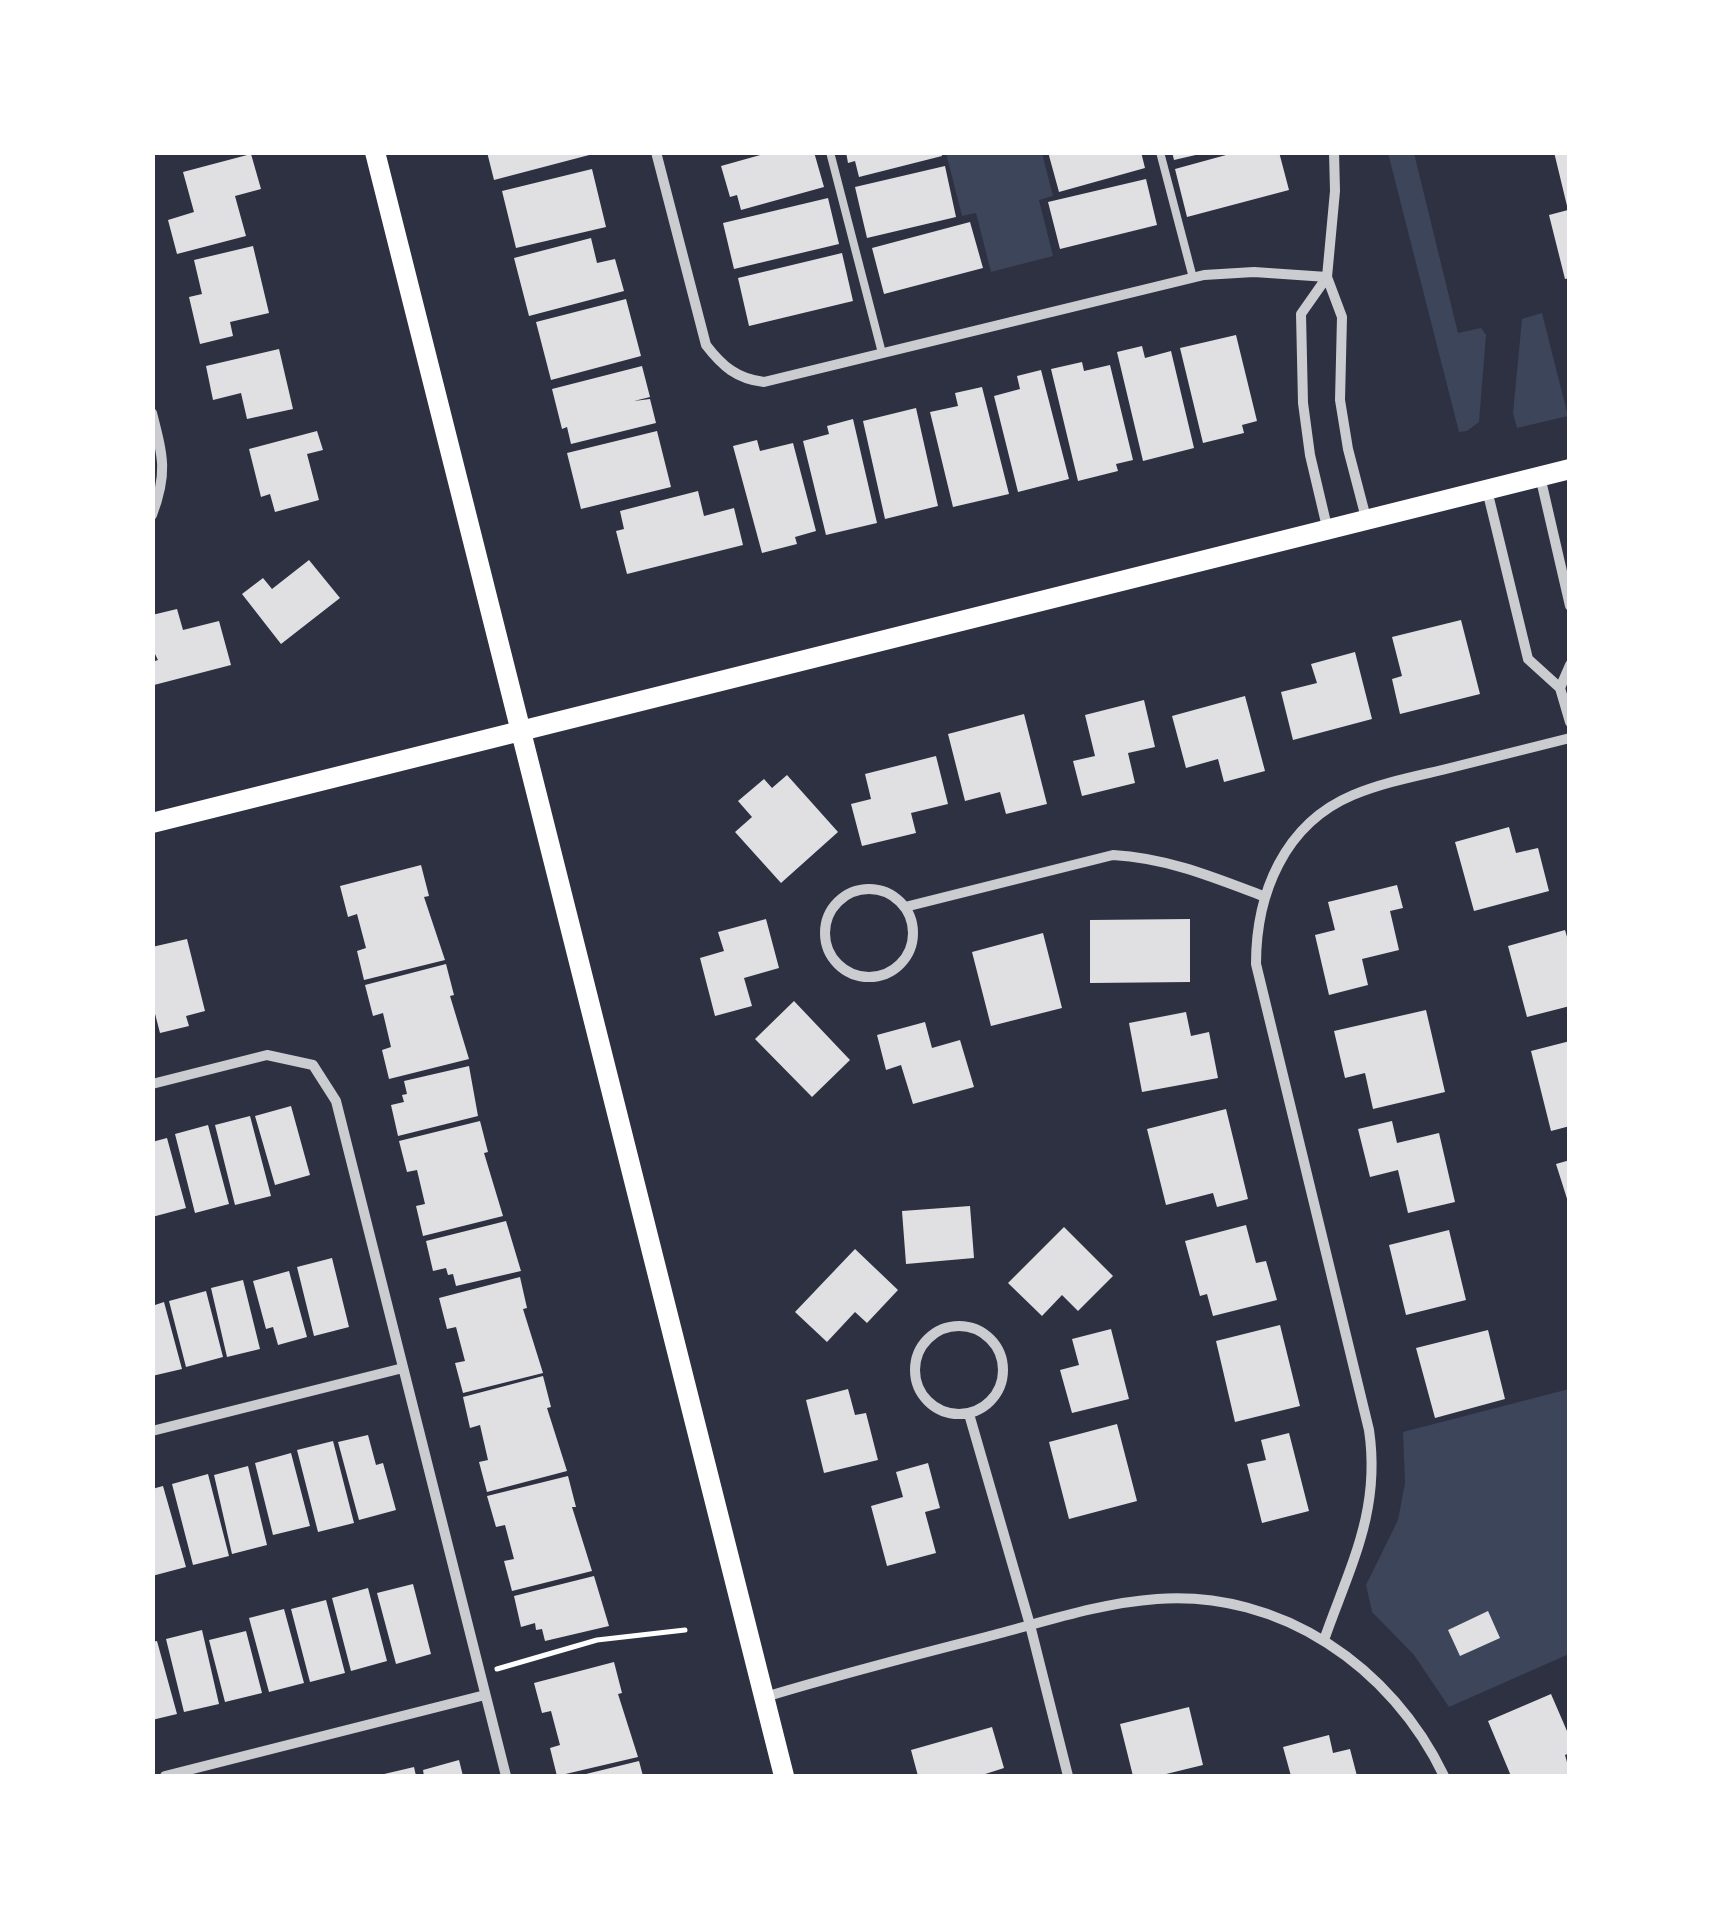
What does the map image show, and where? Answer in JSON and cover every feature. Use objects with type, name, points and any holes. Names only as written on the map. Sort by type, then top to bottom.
[{"type":"main road","points":[[375,152],[784,1776]]},
{"type":"main road","points":[[152,823],[1570,469]]},
{"type":"street","points":[[656,152],[700,331],[727,370],[742,378],[764,382],[1192,278],[1254,272],[1327,277]]},
{"type":"street","points":[[1334,152],[1335,192],[1327,277],[1342,317],[1340,400],[1366,518]]},
{"type":"street","points":[[1327,277],[1301,314],[1303,403],[1310,455],[1328,527]]},
{"type":"street","points":[[152,413],[162,450],[164,483],[152,515]]},
{"type":"street","points":[[1540,476],[1570,606]]},
{"type":"street","points":[[1486,489],[1528,659],[1560,688],[1570,722]]},
{"type":"street","points":[[1560,688],[1570,665]]},
{"type":"street","points":[[1324,1640],[1363,1531],[1372,1498],[1374,1464],[1256,964],[1256,929],[1263,896],[1296,837],[1321,814],[1350,796],[1382,784],[1570,738]]},
{"type":"street","points":[[906,907],[1113,855],[1148,856],[1263,896]]},
{"type":"street","points":[[859,889],[876,889],[893,895],[906,907],[912,941],[906,957],[894,970],[878,977],[860,977],[844,970],[832,958],[825,942],[824,925],[831,908],[843,896],[859,889]]},
{"type":"street","points":[[152,1084],[266,1055],[312,1065],[336,1101],[506,1776]]},
{"type":"street","points":[[950,1326],[967,1326],[983,1332],[996,1345],[1003,1361],[997,1395],[984,1408],[969,1414],[951,1415],[935,1408],[922,1396],[916,1380],[915,1362],[921,1346],[933,1334],[950,1326]]},
{"type":"street","points":[[152,1431],[403,1368]]},
{"type":"street","points":[[969,1414],[1068,1776]]},
{"type":"street","points":[[764,1698],[848,1672],[1126,1602],[1194,1599],[1260,1612],[1324,1640],[1367,1672],[1404,1709],[1444,1776]]},
{"type":"street","points":[[165,1776],[485,1695]]},
{"type":"lane","points":[[830,152],[882,353]]},
{"type":"lane","points":[[1160,152],[1192,278]]},
{"type":"path","points":[[480,1674],[598,1640],[685,1630]]},
{"type":"shaded area","points":[[946,153],[1042,153],[1053,196],[1039,200],[1053,256],[991,272],[976,213],[962,216]]},
{"type":"shaded area","points":[[1388,153],[1414,153],[1458,333],[1481,328],[1486,335],[1479,422],[1467,431],[1459,432]]},
{"type":"shaded area","points":[[1542,313],[1568,416],[1517,428],[1513,413],[1522,319]]},
{"type":"shaded area","points":[[1569,1389],[1569,1654],[1449,1707],[1414,1655],[1372,1612],[1366,1585],[1398,1520],[1405,1483],[1403,1432]]},
{"type":"building","points":[[487,152],[593,152],[593,154],[494,180]]},
{"type":"building","points":[[771,152],[814,152],[824,187],[741,210],[737,195],[730,197],[721,166]]},
{"type":"building","points":[[846,152],[941,152],[942,156],[859,177],[855,161],[848,163]]},
{"type":"building","points":[[1048,152],[1141,152],[1145,168],[1059,192]]},
{"type":"building","points":[[1172,152],[1200,152],[1200,154],[1174,160]]},
{"type":"building","points":[[1237,152],[1279,152],[1289,190],[1187,217],[1175,169]]},
{"type":"building","points":[[1554,152],[1570,152],[1570,278],[1565,279],[1549,215],[1568,210]]},
{"type":"building","points":[[251,154],[261,189],[235,196],[246,236],[177,254],[168,220],[194,212],[183,172]]},
{"type":"building","points":[[945,166],[956,217],[867,238],[855,187]]},
{"type":"building","points":[[592,169],[606,227],[516,248],[502,191]]},
{"type":"building","points":[[1146,179],[1157,225],[1060,249],[1048,202]]},
{"type":"building","points":[[828,198],[839,244],[734,269],[723,223]]},
{"type":"building","points":[[970,222],[983,268],[884,294],[872,248]]},
{"type":"building","points":[[591,238],[597,263],[615,259],[624,291],[529,316],[514,258]]},
{"type":"building","points":[[253,246],[269,313],[230,322],[233,336],[200,344],[189,297],[202,294],[194,260]]},
{"type":"building","points":[[842,253],[853,301],[749,326],[738,278]]},
{"type":"building","points":[[626,299],[641,356],[551,380],[536,322]]},
{"type":"building","points":[[1236,335],[1257,421],[1242,425],[1244,433],[1203,443],[1180,348]]},
{"type":"building","points":[[1142,346],[1145,358],[1171,351],[1194,448],[1143,461],[1117,352]]},
{"type":"building","points":[[279,349],[293,409],[247,419],[241,393],[213,400],[206,366]]},
{"type":"building","points":[[1082,362],[1084,371],[1110,365],[1133,460],[1116,464],[1118,471],[1078,481],[1051,369]]},
{"type":"building","points":[[642,366],[650,397],[634,401],[650,399],[656,423],[571,444],[567,427],[562,429],[552,389]]},
{"type":"building","points":[[1041,370],[1069,479],[1018,492],[994,396],[1020,389],[1017,376]]},
{"type":"building","points":[[982,387],[1009,494],[953,507],[930,412],[958,406],[955,393]]},
{"type":"building","points":[[916,408],[938,506],[885,519],[863,421]]},
{"type":"building","points":[[853,419],[877,523],[826,535],[803,441],[829,434],[827,426]]},
{"type":"building","points":[[317,431],[323,450],[307,454],[319,500],[275,512],[270,494],[261,497],[249,449]]},
{"type":"building","points":[[657,431],[671,487],[581,509],[567,453]]},
{"type":"building","points":[[757,440],[760,451],[793,443],[816,531],[795,537],[797,544],[762,553],[733,446]]},
{"type":"building","points":[[698,491],[704,516],[734,508],[743,545],[627,574],[616,531],[624,529],[620,511]]},
{"type":"building","points":[[309,560],[340,598],[281,644],[242,594],[263,578],[272,589]]},
{"type":"building","points":[[177,609],[183,630],[219,621],[231,665],[154,685],[152,662],[158,660],[152,648],[152,615]]},
{"type":"building","points":[[1461,620],[1480,694],[1400,714],[1392,679],[1402,676],[1392,637]]},
{"type":"building","points":[[1355,652],[1372,719],[1293,740],[1281,692],[1317,683],[1311,664]]},
{"type":"building","points":[[1245,696],[1265,771],[1224,782],[1218,759],[1186,768],[1172,716]]},
{"type":"building","points":[[1144,700],[1155,747],[1128,753],[1135,783],[1082,796],[1073,761],[1095,756],[1085,715]]},
{"type":"building","points":[[1024,714],[1047,804],[1006,814],[1000,792],[965,801],[948,734]]},
{"type":"building","points":[[936,756],[948,804],[911,813],[916,833],[862,846],[851,804],[871,799],[865,774]]},
{"type":"building","points":[[787,775],[838,832],[781,883],[735,832],[752,817],[738,801],[764,779],[772,788]]},
{"type":"building","points":[[1509,827],[1516,853],[1538,848],[1549,891],[1474,911],[1455,842]]},
{"type":"building","points":[[421,865],[429,896],[424,897],[445,960],[364,980],[357,951],[366,948],[357,914],[348,917],[340,886]]},
{"type":"building","points":[[1397,885],[1403,908],[1390,911],[1399,950],[1362,959],[1368,985],[1329,995],[1315,935],[1335,930],[1328,902]]},
{"type":"building","points":[[766,919],[779,968],[744,978],[752,1006],[715,1016],[700,958],[724,951],[718,932]]},
{"type":"building","points":[[1190,919],[1190,982],[1090,983],[1090,920]]},
{"type":"building","points":[[1565,930],[1570,947],[1570,1006],[1527,1017],[1508,946]]},
{"type":"building","points":[[1043,933],[1062,1008],[991,1026],[972,952]]},
{"type":"building","points":[[187,939],[205,1011],[186,1016],[189,1026],[160,1033],[152,1002],[152,947]]},
{"type":"building","points":[[446,964],[454,995],[450,996],[469,1059],[389,1079],[382,1050],[391,1047],[383,1013],[373,1016],[365,985]]},
{"type":"building","points":[[794,1001],[850,1060],[812,1097],[755,1039]]},
{"type":"building","points":[[1426,1010],[1445,1092],[1373,1109],[1365,1073],[1345,1078],[1334,1031]]},
{"type":"building","points":[[1186,1012],[1191,1036],[1209,1032],[1218,1078],[1142,1092],[1129,1023]]},
{"type":"building","points":[[925,1022],[932,1048],[960,1040],[974,1087],[913,1104],[901,1065],[886,1070],[877,1035]]},
{"type":"building","points":[[1570,1041],[1570,1126],[1551,1131],[1531,1051]]},
{"type":"building","points":[[469,1066],[478,1116],[398,1136],[391,1105],[404,1102],[404,1081]]},
{"type":"building","points":[[291,1106],[310,1175],[275,1185],[255,1116]]},
{"type":"building","points":[[1226,1109],[1248,1199],[1217,1207],[1213,1193],[1166,1205],[1147,1129]]},
{"type":"building","points":[[250,1116],[271,1196],[235,1205],[215,1125]]},
{"type":"building","points":[[480,1121],[488,1152],[484,1153],[503,1216],[423,1236],[416,1206],[425,1204],[417,1170],[407,1172],[399,1141]]},
{"type":"building","points":[[1392,1121],[1397,1143],[1439,1133],[1455,1202],[1408,1213],[1398,1170],[1370,1177],[1358,1129]]},
{"type":"building","points":[[208,1125],[229,1204],[195,1213],[175,1134]]},
{"type":"building","points":[[167,1138],[186,1208],[152,1217],[152,1142]]},
{"type":"building","points":[[1570,1160],[1570,1205],[1569,1205],[1556,1164]]},
{"type":"building","points":[[970,1206],[974,1258],[906,1264],[902,1211]]},
{"type":"building","points":[[506,1221],[521,1271],[456,1286],[453,1274],[448,1275],[446,1268],[433,1271],[426,1241]]},
{"type":"building","points":[[1246,1225],[1256,1263],[1266,1261],[1277,1300],[1213,1316],[1207,1294],[1200,1296],[1185,1241]]},
{"type":"building","points":[[1064,1227],[1113,1276],[1078,1311],[1062,1295],[1042,1316],[1008,1283]]},
{"type":"building","points":[[1449,1230],[1466,1300],[1406,1315],[1389,1245]]},
{"type":"building","points":[[855,1249],[898,1290],[867,1323],[855,1312],[827,1342],[795,1312]]},
{"type":"building","points":[[332,1258],[349,1327],[314,1336],[297,1267]]},
{"type":"building","points":[[289,1271],[307,1337],[278,1345],[273,1327],[266,1329],[253,1281]]},
{"type":"building","points":[[520,1277],[527,1308],[523,1309],[543,1373],[463,1393],[455,1363],[465,1361],[456,1327],[447,1329],[439,1298]]},
{"type":"building","points":[[243,1280],[260,1349],[227,1357],[211,1288]]},
{"type":"building","points":[[206,1291],[223,1357],[186,1367],[169,1301]]},
{"type":"building","points":[[164,1302],[182,1369],[152,1376],[152,1306]]},
{"type":"building","points":[[1280,1325],[1300,1406],[1235,1422],[1216,1341]]},
{"type":"building","points":[[1111,1329],[1129,1399],[1072,1413],[1060,1370],[1079,1365],[1072,1339]]},
{"type":"building","points":[[1488,1330],[1505,1399],[1435,1418],[1416,1348]]},
{"type":"building","points":[[543,1376],[551,1407],[547,1408],[567,1471],[487,1492],[479,1462],[488,1460],[480,1425],[470,1428],[463,1397]]},
{"type":"building","points":[[848,1389],[855,1415],[866,1413],[878,1460],[824,1473],[806,1400]]},
{"type":"building","points":[[1117,1424],[1137,1501],[1069,1519],[1049,1442]]},
{"type":"building","points":[[1289,1433],[1309,1511],[1262,1523],[1247,1464],[1266,1460],[1261,1440]]},
{"type":"building","points":[[368,1435],[376,1465],[383,1463],[396,1510],[359,1520],[338,1442]]},
{"type":"building","points":[[333,1441],[354,1523],[318,1532],[297,1450]]},
{"type":"building","points":[[291,1453],[310,1526],[273,1535],[255,1463]]},
{"type":"building","points":[[928,1463],[940,1508],[925,1512],[936,1553],[887,1566],[871,1506],[903,1497],[896,1472]]},
{"type":"building","points":[[248,1466],[267,1545],[232,1554],[214,1475]]},
{"type":"building","points":[[208,1474],[229,1556],[193,1565],[172,1484]]},
{"type":"building","points":[[568,1476],[576,1507],[572,1507],[592,1571],[512,1591],[504,1561],[514,1559],[505,1525],[496,1527],[487,1496]]},
{"type":"building","points":[[163,1486],[186,1567],[152,1576],[152,1489]]},
{"type":"building","points":[[594,1576],[609,1626],[545,1641],[542,1629],[536,1630],[535,1623],[521,1627],[514,1596]]},
{"type":"building","points":[[413,1584],[431,1654],[396,1664],[377,1593]]},
{"type":"building","points":[[368,1588],[387,1661],[351,1671],[332,1598]]},
{"type":"building","points":[[326,1600],[345,1673],[310,1682],[291,1609]]},
{"type":"building","points":[[284,1609],[304,1683],[269,1692],[249,1618]]},
{"type":"building","points":[[1488,1611],[1500,1638],[1460,1656],[1448,1630]]},
{"type":"building","points":[[202,1630],[219,1704],[184,1712],[166,1639]]},
{"type":"building","points":[[246,1631],[262,1693],[225,1702],[209,1640]]},
{"type":"building","points":[[157,1641],[177,1714],[152,1720],[152,1642]]},
{"type":"building","points":[[614,1662],[622,1693],[618,1694],[638,1757],[557,1776],[550,1748],[560,1745],[551,1711],[542,1713],[534,1683]]},
{"type":"building","points":[[1551,1694],[1570,1738],[1570,1753],[1565,1755],[1570,1773],[1511,1776],[1488,1721]]},
{"type":"building","points":[[1189,1707],[1203,1765],[1158,1776],[1133,1776],[1120,1724]]},
{"type":"building","points":[[992,1727],[1004,1768],[979,1776],[918,1776],[911,1750]]},
{"type":"building","points":[[1329,1735],[1333,1753],[1350,1749],[1357,1776],[1291,1776],[1283,1747]]},
{"type":"building","points":[[459,1760],[463,1776],[424,1776],[423,1770]]},
{"type":"building","points":[[639,1761],[643,1776],[582,1776],[582,1775]]},
{"type":"building","points":[[414,1767],[416,1776],[380,1776],[380,1775]]}]
